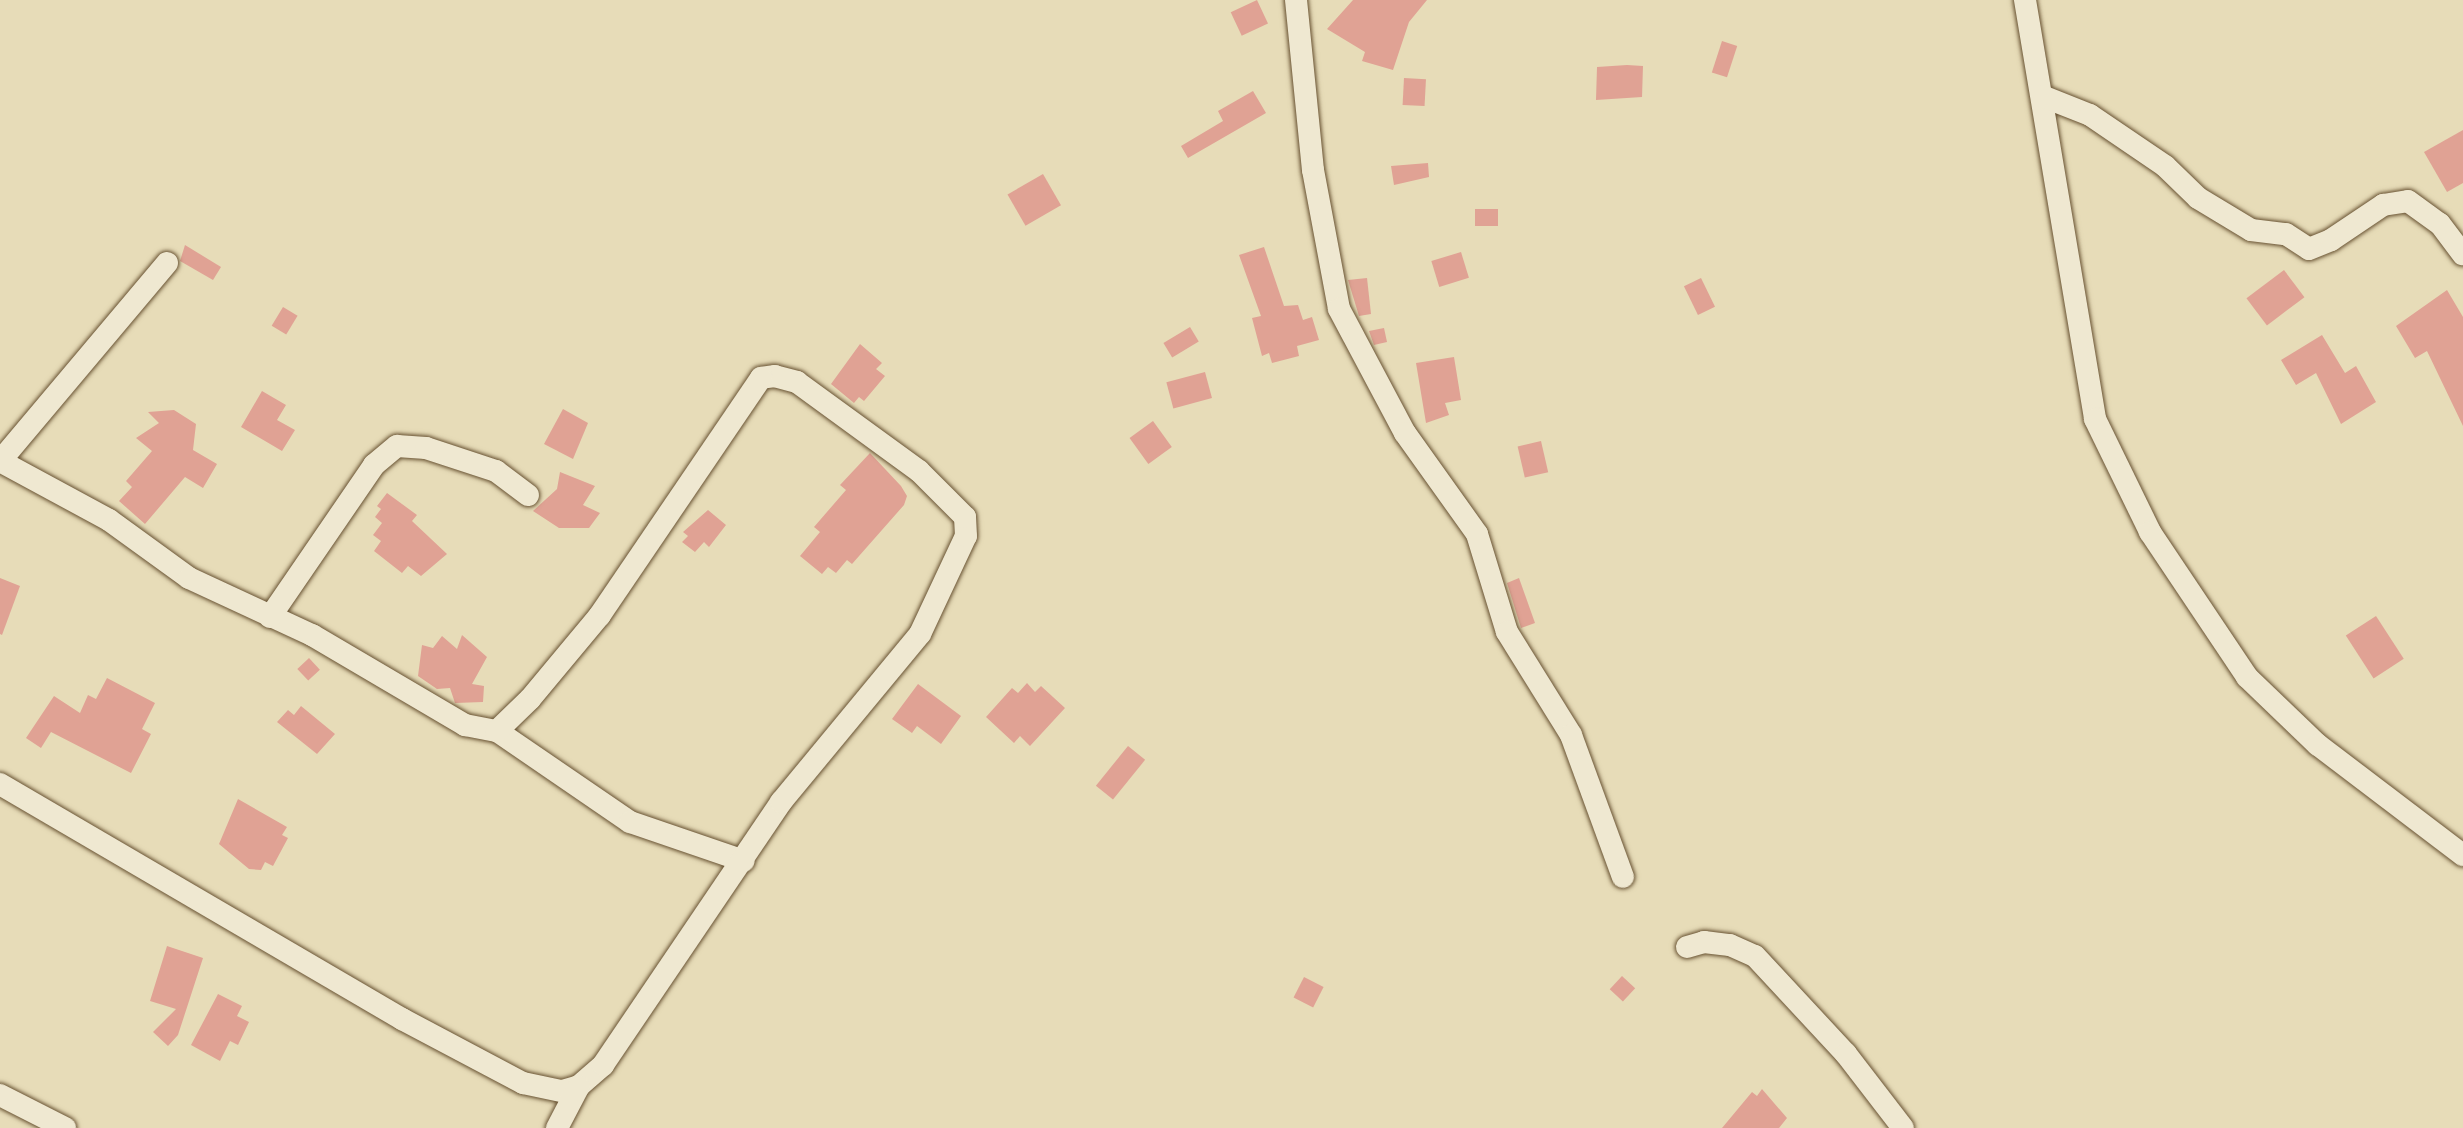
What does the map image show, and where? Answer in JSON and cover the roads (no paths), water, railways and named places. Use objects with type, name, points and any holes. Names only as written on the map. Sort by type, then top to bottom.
[{"type":"street","points":[[1296,0],[1313,170],[1339,309],[1405,433],[1477,534],[1507,632],[1571,735],[1623,877]]},
{"type":"street","points":[[2025,0],[2095,419],[2150,532],[2247,677],[2318,745],[2463,855]]},
{"type":"street","points":[[2042,96],[2090,115],[2165,166],[2198,198],[2251,230],[2286,234],[2309,249],[2331,240],[2383,205],[2408,201],[2440,224],[2463,254]]},
{"type":"street","points":[[167,263],[0,461],[109,520],[189,578],[312,635],[465,725],[497,731],[630,822],[715,854],[744,861]]},
{"type":"street","points":[[497,731],[600,615],[752,385],[775,376],[797,382],[955,503],[965,517],[966,536],[920,634],[781,802],[744,861],[603,1065],[579,1086],[557,1128]]},
{"type":"street","points":[[270,617],[374,465],[397,446],[426,448],[496,471],[528,495]]},
{"type":"street","points":[[0,784],[402,1019],[523,1083],[562,1091],[579,1086]]},
{"type":"street","points":[[715,854],[725,885]]},
{"type":"street","points":[[1687,947],[1704,942],[1730,945],[1755,956],[1846,1054],[1903,1128]]},
{"type":"street","points":[[0,1095],[65,1128]]}]
